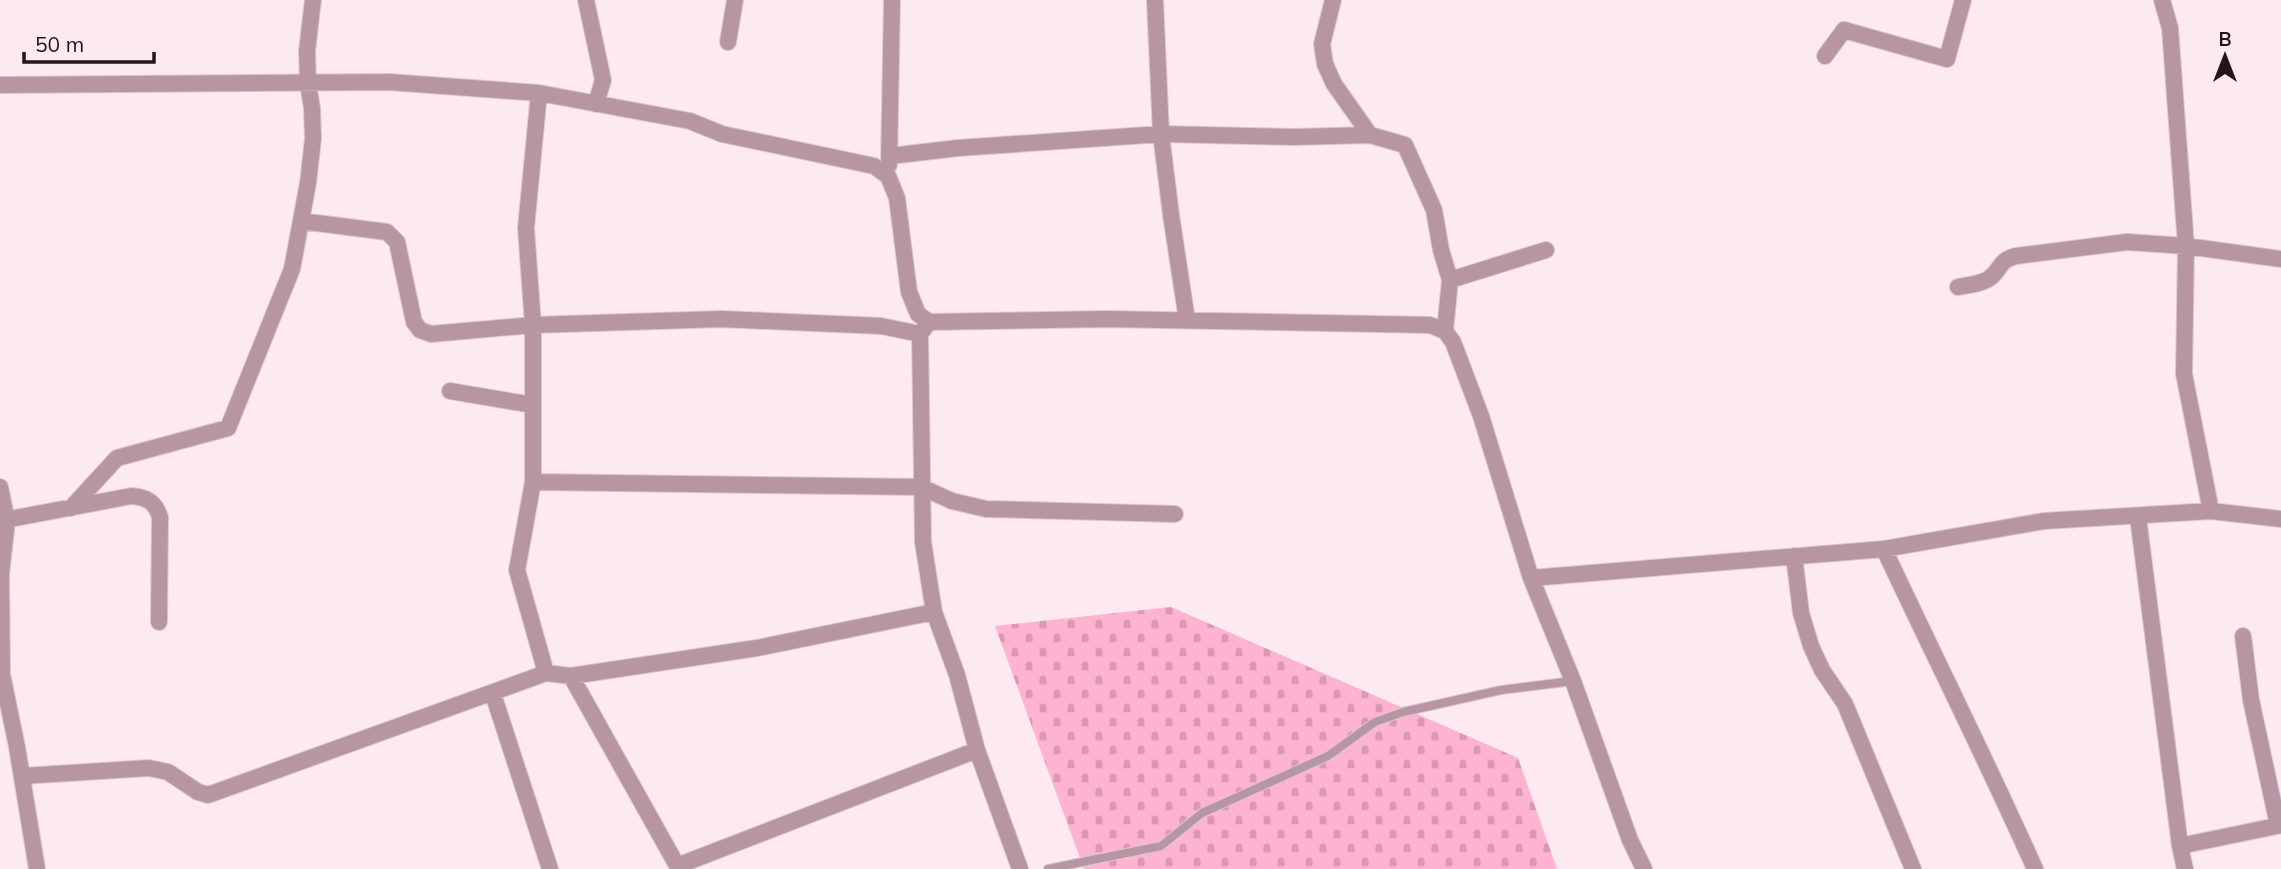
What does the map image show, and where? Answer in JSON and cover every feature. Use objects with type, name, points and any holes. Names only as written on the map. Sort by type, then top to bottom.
[{"type":"street","points":[[71,508],[117,458],[228,428],[292,269],[313,139],[307,38],[313,0]]},
{"type":"street","points":[[586,0],[603,80],[596,104]]},
{"type":"street","points":[[728,42],[735,0]]},
{"type":"street","points":[[892,0],[888,176],[897,198],[909,292],[925,328],[922,542],[934,612],[957,675],[977,750],[1020,869]]},
{"type":"street","points":[[1155,0],[1161,134],[1187,320]]},
{"type":"street","points":[[1333,0],[1322,44],[1325,64],[1334,84],[1370,135]]},
{"type":"street","points":[[1825,56],[1844,30],[1947,59],[1963,0]]},
{"type":"street","points":[[2162,0],[2171,28],[2186,246],[2184,374],[2211,511]]},
{"type":"street","points":[[0,85],[390,82],[539,93],[690,121],[722,134],[874,166],[888,176]]},
{"type":"street","points":[[539,93],[526,228],[533,325],[533,482],[517,570],[546,673]]},
{"type":"street","points":[[890,156],[958,148],[1161,134],[1294,137],[1370,135],[1405,145],[1434,210],[1441,250],[1450,279],[1445,331]]},
{"type":"street","points":[[301,221],[387,232],[393,236],[397,242],[414,322],[420,330],[431,334],[533,325],[721,319],[925,328],[1107,319],[1187,320],[1430,325],[1445,331],[1453,342],[1481,416],[1531,578],[1573,681],[1630,840],[1644,869]]},
{"type":"street","points":[[1958,287],[1991,278],[2003,259],[2127,243],[2186,246],[2281,259]]},
{"type":"street","points":[[1450,279],[1546,250]]},
{"type":"street","points":[[450,391],[533,405]]},
{"type":"street","points":[[533,482],[921,488],[952,501],[986,509],[1175,514]]},
{"type":"street","points":[[0,486],[4,521],[1,574],[2,674],[37,869]]},
{"type":"street","points":[[4,521],[131,496],[151,501],[160,517],[159,622]]},
{"type":"street","points":[[1531,578],[1884,549],[2044,521],[2211,511],[2281,519]]},
{"type":"street","points":[[2138,517],[2185,869]]},
{"type":"street","points":[[1884,549],[2035,869]]},
{"type":"street","points":[[1794,556],[1801,613],[1811,646],[1822,670],[1845,704],[1913,869]]},
{"type":"street","points":[[22,776],[149,768],[168,772],[198,792],[208,795],[546,673],[571,676],[757,648],[934,612]]},
{"type":"street","points":[[2180,846],[2279,825],[2251,700],[2243,636]]},
{"type":"street","points":[[571,676],[678,867],[977,750]]},
{"type":"street","points":[[493,694],[550,869]]},
{"type":"street","points":[[0,750],[17,747]]},
{"type":"lane","points":[[1048,869],[1161,846],[1202,813],[1328,756],[1375,722],[1403,712],[1501,690],[1573,681]]},
{"type":"green space","points":[[1171,607],[1518,758],[1557,869],[1084,869],[995,626]]}]
